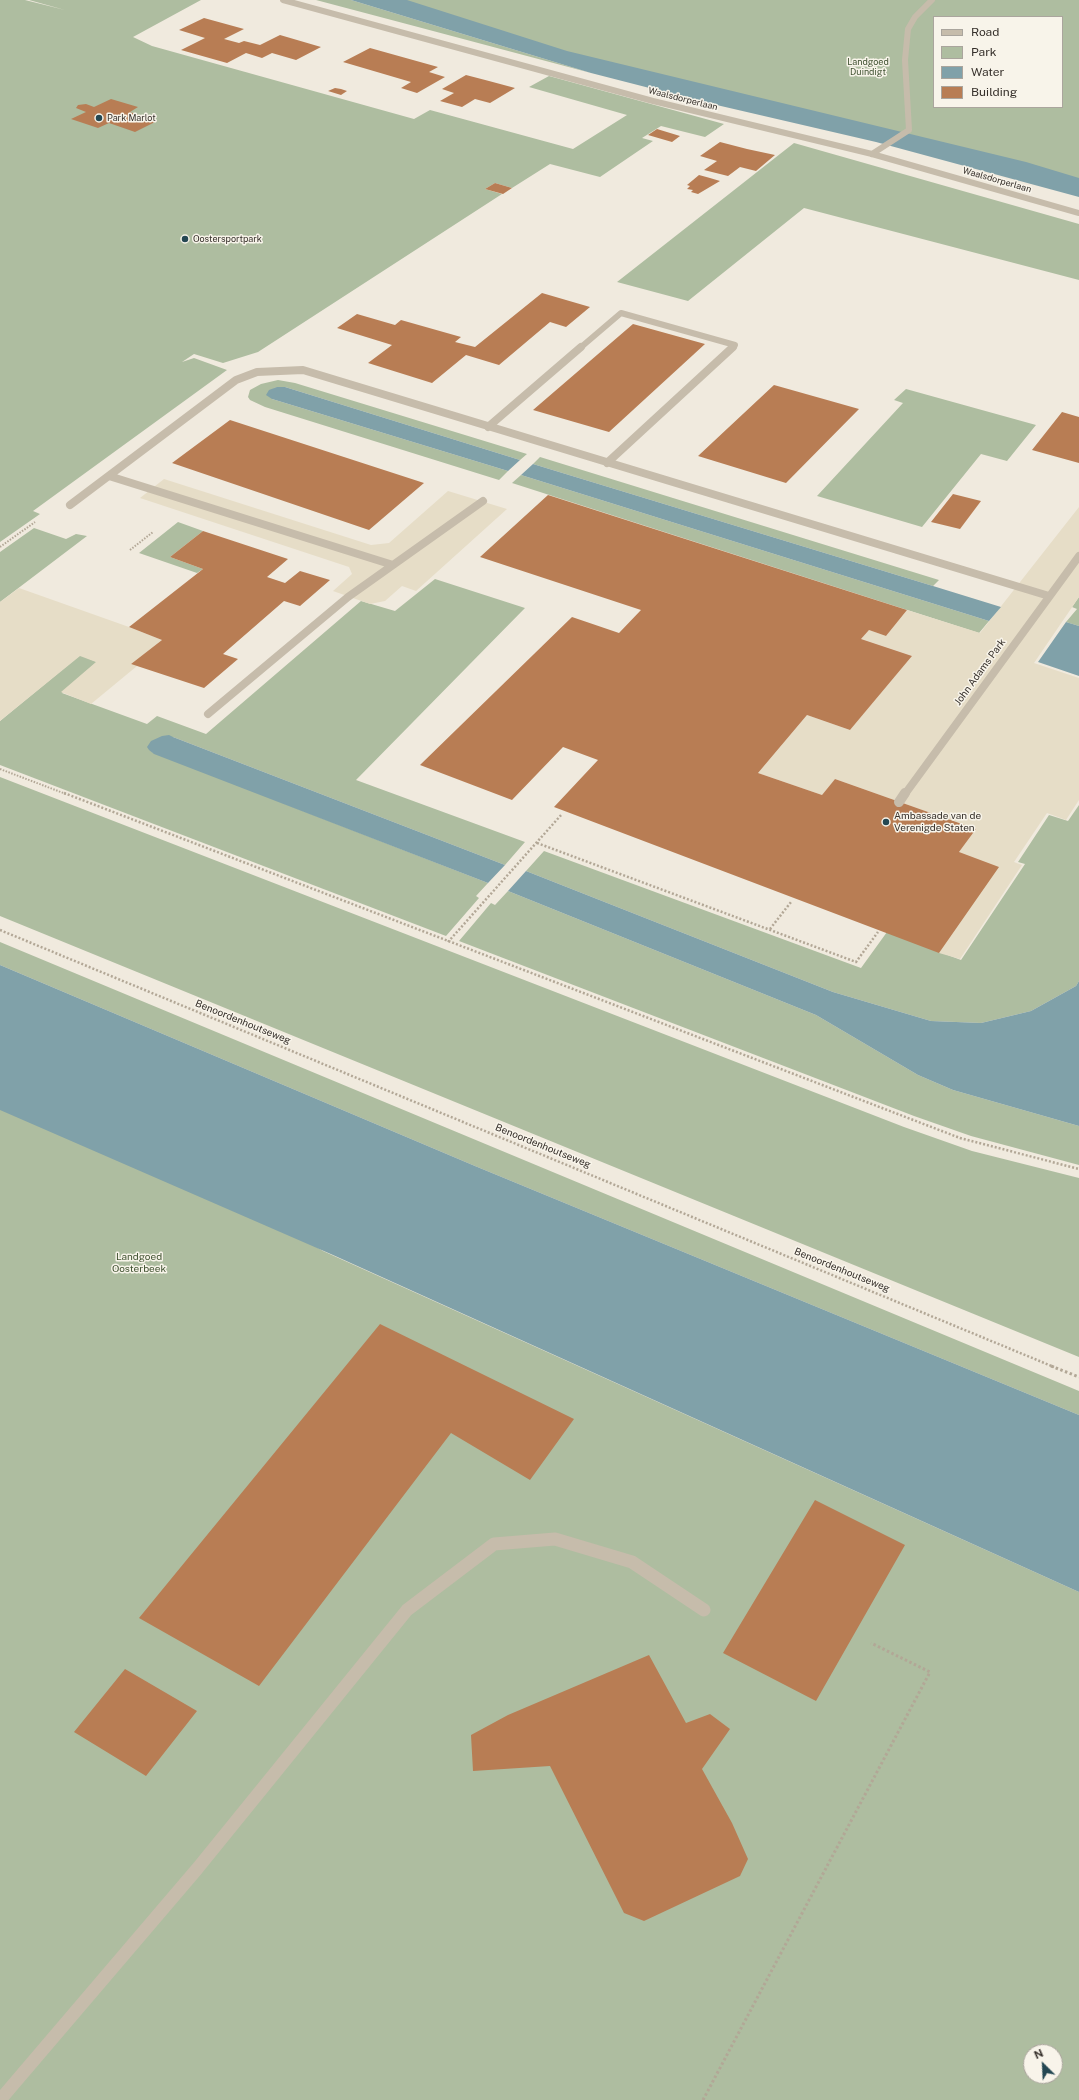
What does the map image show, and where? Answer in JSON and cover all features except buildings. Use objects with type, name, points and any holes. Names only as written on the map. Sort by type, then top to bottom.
[{"type":"street","name":"Waalsdorperlaan","points":[[283,0],[653,101],[872,154],[1079,213]]},
{"type":"street","points":[[872,154],[909,130],[905,60],[908,29],[915,17],[932,0]]},
{"type":"street","points":[[488,426],[621,313],[735,345],[607,463]]},
{"type":"street","points":[[70,505],[236,380],[257,372],[303,370],[1049,596]]},
{"type":"street","points":[[109,476],[393,565]]},
{"type":"street","points":[[208,714],[348,597],[483,501]]},
{"type":"street","name":"John Adams Park","points":[[899,802],[1079,556]]},
{"type":"street","points":[[0,2100],[192,1875],[407,1610],[494,1544],[555,1539],[632,1562],[704,1610]]},
{"type":"path","points":[[0,547],[45,515],[70,505]]},
{"type":"path","points":[[0,769],[960,1138],[1079,1170]]},
{"type":"path","points":[[448,942],[562,814]]},
{"type":"path","points":[[537,842],[856,962],[878,932]]},
{"type":"path","points":[[770,930],[790,902]]},
{"type":"path","name":"Benoordenhoutseweg","points":[[0,930],[1079,1377]]},
{"type":"path","points":[[703,2100],[930,1672],[872,1644]]},
{"type":"green space","name":"Oostersportpark","points":[[0,0],[25,0],[65,10],[29,0],[201,0],[133,37],[152,46],[414,119],[430,110],[573,149],[627,115],[529,87],[549,76],[724,124],[705,137],[661,126],[642,138],[653,141],[600,177],[550,164],[512,188],[495,183],[485,189],[502,194],[258,352],[223,363],[194,354],[182,362],[194,358],[227,370],[33,511],[40,514],[0,542]]},
{"type":"green space","points":[[316,0],[351,0],[591,73],[418,27]]},
{"type":"green space","name":"Landgoed Duindigt","points":[[378,0],[1079,0],[1079,193]]},
{"type":"green space","points":[[794,143],[1079,224],[1079,280],[804,208],[688,301],[617,282]]},
{"type":"green space","points":[[278,380],[295,383],[527,454],[520,460],[285,387],[274,388],[272,399],[508,471],[499,480],[265,407],[250,400],[248,397],[250,390],[261,384]]},
{"type":"green space","points":[[906,389],[1036,425],[1007,461],[981,454],[922,527],[817,496],[903,403],[894,400]]},
{"type":"green space","points":[[540,457],[939,580],[933,586],[533,464]]},
{"type":"green space","points":[[521,475],[989,621],[979,633],[512,483]]},
{"type":"green space","points":[[178,522],[203,531],[170,557],[203,569],[197,573],[139,553]]},
{"type":"green space","points":[[34,528],[66,539],[76,534],[87,536],[0,602],[0,552]]},
{"type":"green space","points":[[435,579],[525,608],[356,780],[525,842],[505,865],[173,737],[152,752],[488,883],[476,896],[479,898],[446,936],[0,765],[0,721],[80,655],[97,662],[62,693],[147,724],[157,716],[206,734],[361,601],[395,611]]},
{"type":"green space","points":[[1079,597],[1079,626],[1066,622],[1077,609],[1072,607]]},
{"type":"green space","points":[[0,777],[904,1127],[972,1151],[1079,1178],[1079,1357],[0,916]]},
{"type":"green space","points":[[1079,805],[1079,981],[1076,986],[1031,1011],[981,1023],[931,1021],[833,992],[526,871],[544,851],[861,968],[887,932],[961,960],[1025,864],[1018,862],[1049,815],[1068,821]]},
{"type":"green space","points":[[508,891],[816,1015],[918,1075],[953,1090],[1079,1126],[1079,1165],[971,1136],[914,1116],[459,941],[491,903],[495,905]]},
{"type":"green space","points":[[0,942],[1079,1391],[1079,1415],[475,1166],[0,965]]},
{"type":"green space","name":"Landgoed Oosterbeek","points":[[0,1054],[323,1251],[1079,1592],[1079,2100],[0,2100]]},
{"type":"shaded area","points":[[164,479],[371,545],[389,543],[448,491],[507,509],[416,591],[402,586],[385,601],[370,604],[333,591],[352,574],[349,567],[140,498]]},
{"type":"shaded area","points":[[1079,507],[1079,597],[1034,663],[1079,678],[1079,800],[1066,820],[1047,813],[1014,862],[1022,865],[960,959],[939,953],[959,852],[976,829],[835,779],[822,795],[758,773],[807,715],[850,730],[912,656],[861,639],[869,630],[886,636],[907,610],[980,633]]},
{"type":"shaded area","points":[[19,588],[162,640],[131,664],[137,666],[91,704],[61,692],[96,662],[80,656],[0,721],[0,602]]},
{"type":"water","points":[[351,0],[407,0],[567,51],[1026,162],[1079,178],[1079,197],[876,142],[708,103],[591,73]]},
{"type":"water","points":[[277,387],[285,387],[520,460],[508,471],[272,399],[266,395],[269,390]]},
{"type":"water","points":[[533,464],[1001,607],[989,621],[521,475]]},
{"type":"water","points":[[1066,622],[1079,626],[1079,676],[1038,662]]},
{"type":"water","points":[[169,735],[505,865],[488,883],[154,754],[147,747],[151,741],[162,736]]},
{"type":"water","points":[[526,871],[833,992],[931,1021],[981,1023],[1031,1011],[1076,986],[1079,981],[1079,1126],[953,1090],[918,1075],[816,1015],[508,891]]},
{"type":"water","points":[[0,965],[475,1166],[1079,1415],[1079,1592],[333,1255],[0,1110]]},
{"type":"place","name":"Park Marlot","points":[[99,118]]},
{"type":"place","name":"Oostersportpark","points":[[185,239]]},
{"type":"place","name":"Ambassade van de Verenigde Staten","points":[[886,822]]}]
